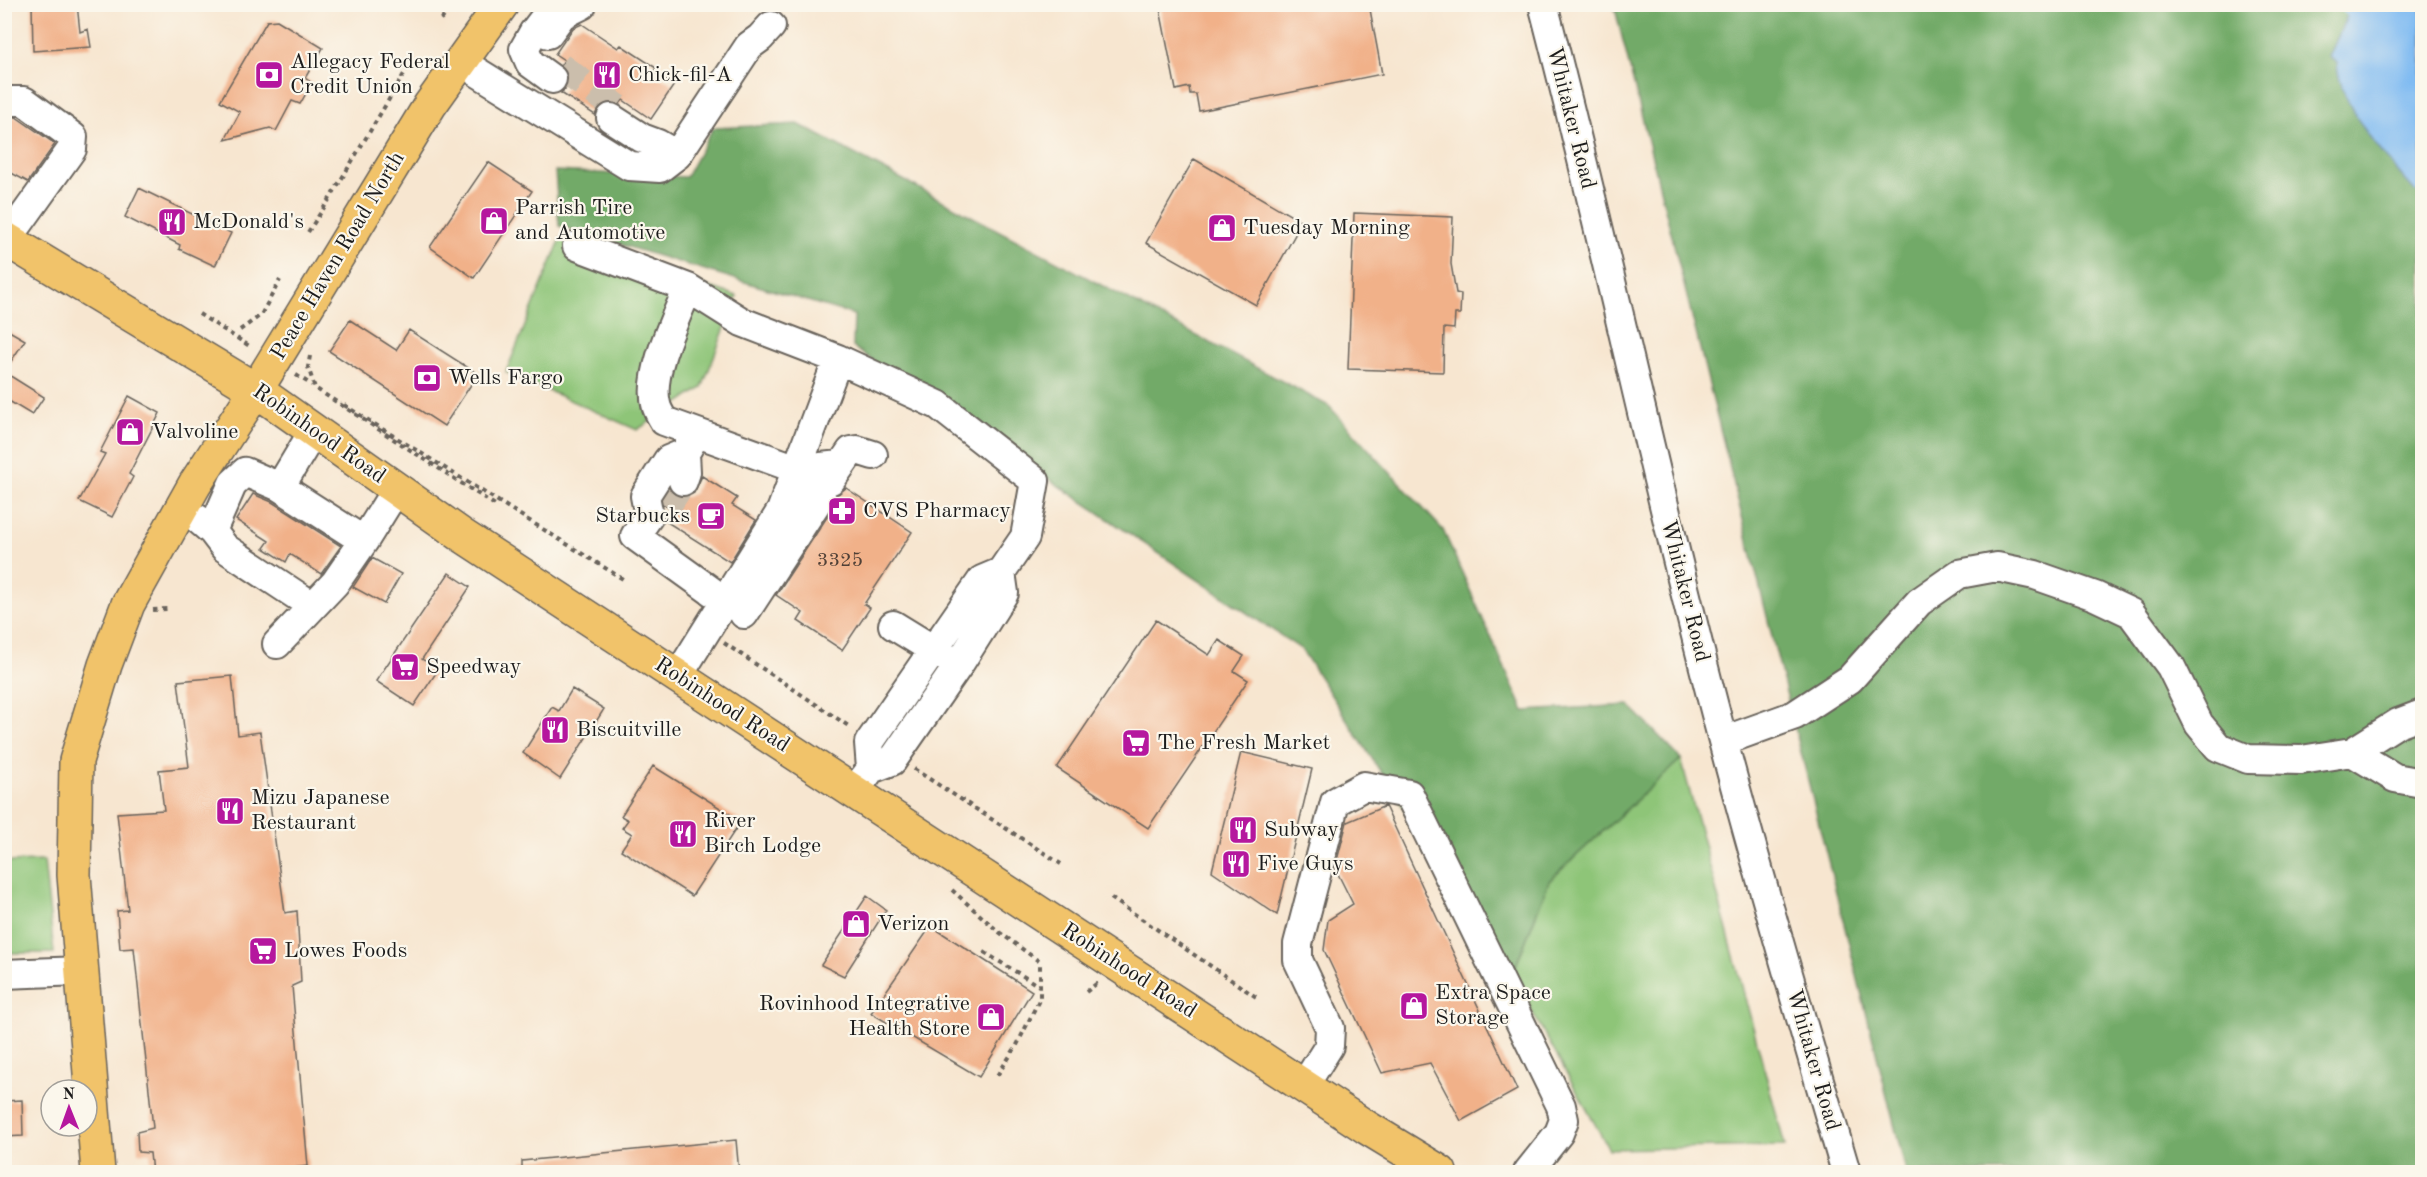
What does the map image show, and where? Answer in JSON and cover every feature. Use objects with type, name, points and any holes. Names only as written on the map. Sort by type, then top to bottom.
[{"type":"main road","name":"Peace Haven Road North","points":[[98,1173],[74,875],[76,761],[105,665],[128,604],[205,467],[256,390],[430,105],[502,4]]},
{"type":"main road","name":"Robinhood Road","points":[[6,239],[256,390],[460,534],[678,676],[863,780],[1304,1086],[1440,1173]]},
{"type":"street","name":"Whitaker Road","points":[[1543,4],[1638,401],[1723,741],[1846,1173]]},
{"type":"street","points":[[556,73],[542,46],[550,28],[568,5]]},
{"type":"street","points":[[461,62],[629,166],[660,168],[668,149],[749,46],[771,26]]},
{"type":"street","points":[[4,101],[24,101],[73,137],[72,149],[6,239]]},
{"type":"street","points":[[614,113],[647,129],[668,149]]},
{"type":"street","points":[[577,246],[688,288],[742,322],[838,359],[938,405],[1035,481],[1025,537],[1001,572],[981,580],[869,743],[863,780]]},
{"type":"street","points":[[688,288],[661,356],[656,378],[656,404],[664,421],[688,456]]},
{"type":"street","points":[[735,608],[781,511],[838,359]]},
{"type":"street","points":[[280,487],[313,432]]},
{"type":"street","points":[[678,676],[805,521],[803,494],[821,467],[830,482],[854,450],[873,455]]},
{"type":"street","points":[[735,608],[650,519],[645,496],[668,460],[688,456],[797,469]]},
{"type":"street","points":[[205,467],[234,483]]},
{"type":"street","points":[[212,531],[234,483],[245,472],[280,487],[364,541]]},
{"type":"street","points":[[277,644],[311,605],[335,582],[397,488]]},
{"type":"street","points":[[183,506],[212,531],[225,548],[311,605]]},
{"type":"street","points":[[1723,741],[1794,715],[1850,679],[1919,602],[1959,574],[1997,567],[2035,575],[2095,596],[2131,613],[2171,668],[2199,724],[2218,747],[2248,759],[2301,760],[2352,752],[2398,723],[2422,714]]},
{"type":"street","points":[[863,780],[892,761],[958,666],[1005,593],[1001,572]]},
{"type":"street","points":[[893,625],[958,666]]},
{"type":"street","points":[[2352,752],[2395,778],[2422,783]]},
{"type":"street","points":[[1304,1086],[1329,1046],[1330,1028],[1298,960],[1298,944],[1335,802],[1364,786],[1409,794],[1561,1106],[1564,1120],[1559,1133],[1528,1173]]},
{"type":"street","points":[[4,974],[81,971]]},
{"type":"path","points":[[441,20],[454,4]]},
{"type":"path","points":[[308,232],[410,64]]},
{"type":"path","points":[[240,330],[261,315],[280,280]]},
{"type":"path","points":[[199,314],[260,352]]},
{"type":"path","points":[[311,347],[308,367],[315,388],[495,505]]},
{"type":"path","points":[[291,371],[626,581]]},
{"type":"path","points":[[151,610],[167,609]]},
{"type":"path","points":[[724,642],[855,730]]},
{"type":"path","points":[[914,769],[1061,864]]},
{"type":"path","points":[[950,888],[999,932],[1040,962],[1040,998],[1016,1047],[996,1077]]},
{"type":"path","points":[[1111,898],[1259,999]]},
{"type":"path","points":[[984,952],[1040,987]]},
{"type":"green space","points":[[1614,5],[2422,5],[2422,1172],[1906,1172]]},
{"type":"green space","points":[[798,124],[1329,406],[1443,530],[1524,711],[1629,705],[1681,759],[1549,881],[1512,976],[1302,650],[853,347],[854,315],[559,226],[555,171],[686,177],[713,128]]},
{"type":"green space","points":[[561,238],[737,296],[702,388],[637,430],[506,372]]},
{"type":"green space","points":[[1681,759],[1785,1146],[1609,1149],[1512,976],[1549,881]]},
{"type":"green space","points":[[44,861],[54,953],[5,953],[5,862]]},
{"type":"water","points":[[2352,5],[2422,5],[2422,194],[2415,191],[2366,132],[2346,98],[2337,63],[2329,57]]},
{"type":"building","points":[[32,4],[77,4],[80,32],[88,29],[91,47],[33,51]]},
{"type":"building","points":[[1159,4],[1369,4],[1382,74],[1199,111],[1196,94],[1190,94],[1189,87],[1176,90]]},
{"type":"building","points":[[277,20],[323,48],[305,78],[312,83],[300,104],[292,101],[276,131],[270,128],[225,140],[240,112],[220,101],[267,21]]},
{"type":"building","name":"Chick-fil-A","points":[[582,24],[618,48],[621,45],[656,68],[653,72],[674,85],[651,119],[623,100],[620,104],[611,102],[603,104],[595,115],[561,93],[566,88],[567,72],[561,65],[564,60],[555,54],[573,28]]},
{"type":"building","points":[[4,117],[16,117],[55,144],[28,182],[4,169]]},
{"type":"building","points":[[1194,159],[1302,222],[1256,305],[1146,243]]},
{"type":"building","points":[[488,162],[532,191],[474,278],[430,247]]},
{"type":"building","name":"McDonald's","points":[[139,188],[231,233],[215,266],[179,249],[180,245],[125,217]]},
{"type":"building","points":[[1354,213],[1453,217],[1451,264],[1456,293],[1461,294],[1460,314],[1455,314],[1454,329],[1444,328],[1443,372],[1348,369]]},
{"type":"building","name":"Wells Fargo","points":[[350,320],[396,350],[409,330],[478,374],[444,426],[329,351]]},
{"type":"building","points":[[4,328],[25,340],[4,372]]},
{"type":"building","points":[[4,372],[44,397],[32,415],[4,398]]},
{"type":"building","points":[[129,396],[160,413],[129,474],[133,477],[112,517],[79,501],[105,454],[100,452]]},
{"type":"building","name":"Starbucks","points":[[702,476],[737,498],[732,505],[756,520],[730,562],[667,522],[674,511],[663,504],[662,499],[669,489],[677,496],[687,497],[694,493]]},
{"type":"building","name":"CVS Pharmacy","points":[[846,488],[912,532],[864,604],[870,608],[842,650],[798,621],[803,613],[776,595],[835,505],[837,495]]},
{"type":"building","points":[[253,494],[272,502],[341,546],[321,574],[290,554],[286,562],[264,548],[269,541],[236,520]]},
{"type":"building","points":[[372,558],[401,574],[384,604],[353,587]]},
{"type":"building","points":[[449,573],[470,587],[422,659],[438,670],[414,706],[376,681]]},
{"type":"building","points":[[1156,620],[1209,655],[1219,640],[1244,656],[1234,671],[1248,680],[1148,828],[1057,768]]},
{"type":"building","points":[[232,676],[238,735],[260,732],[285,913],[297,911],[301,982],[292,986],[308,1166],[269,1171],[270,1173],[152,1173],[150,1153],[138,1152],[137,1132],[153,1128],[134,948],[120,949],[117,911],[128,910],[117,813],[164,810],[159,770],[189,767],[178,681]]},
{"type":"building","points":[[572,689],[604,709],[560,779],[523,753],[552,707],[559,711]]},
{"type":"building","points":[[1241,752],[1312,769],[1277,915],[1212,871]]},
{"type":"building","points":[[653,766],[741,821],[692,896],[621,850],[632,834],[622,828],[628,820],[621,816]]},
{"type":"building","name":"Extra Space Storage","points":[[1385,806],[1517,1090],[1461,1121],[1430,1063],[1382,1073],[1324,950],[1328,920],[1353,904],[1335,868],[1347,822]]},
{"type":"building","points":[[867,896],[886,910],[844,976],[821,965]]},
{"type":"building","points":[[931,926],[1032,991],[979,1077],[871,1013]]},
{"type":"building","points":[[22,1100],[23,1136],[4,1137],[4,1101]]},
{"type":"building","points":[[736,1140],[739,1173],[522,1173],[522,1161]]},
{"type":"waterway","points":[[2341,4],[2352,17]]},
{"type":"tunnel","points":[[560,67],[618,108]]},
{"type":"tunnel","points":[[667,506],[683,481]]},
{"type":"place","name":"Allegacy Federal Credit Union","points":[[269,75]]},
{"type":"place","name":"Chick-fil-A","points":[[607,75]]},
{"type":"place","name":"Parrish Tire and Automotive","points":[[494,221]]},
{"type":"place","name":"McDonald's","points":[[172,222]]},
{"type":"place","name":"Tuesday Morning","points":[[1222,228]]},
{"type":"place","name":"Wells Fargo","points":[[427,378]]},
{"type":"place","name":"Valvoline","points":[[130,432]]},
{"type":"place","name":"CVS Pharmacy","points":[[842,511]]},
{"type":"place","name":"Starbucks","points":[[711,516]]},
{"type":"place","name":"Speedway","points":[[405,667]]},
{"type":"place","name":"Biscuitville","points":[[555,730]]},
{"type":"place","name":"The Fresh Market","points":[[1136,743]]},
{"type":"place","name":"Mizu Japanese Restaurant","points":[[230,811]]},
{"type":"place","name":"Subway","points":[[1243,830]]},
{"type":"place","name":"River Birch Lodge","points":[[683,834]]},
{"type":"place","name":"Five Guys","points":[[1236,864]]},
{"type":"place","name":"Verizon","points":[[856,924]]},
{"type":"place","name":"Lowes Foods","points":[[263,951]]},
{"type":"place","name":"Extra Space Storage","points":[[1414,1006]]},
{"type":"place","name":"Rovinhood Integrative Health Store","points":[[991,1017]]}]
